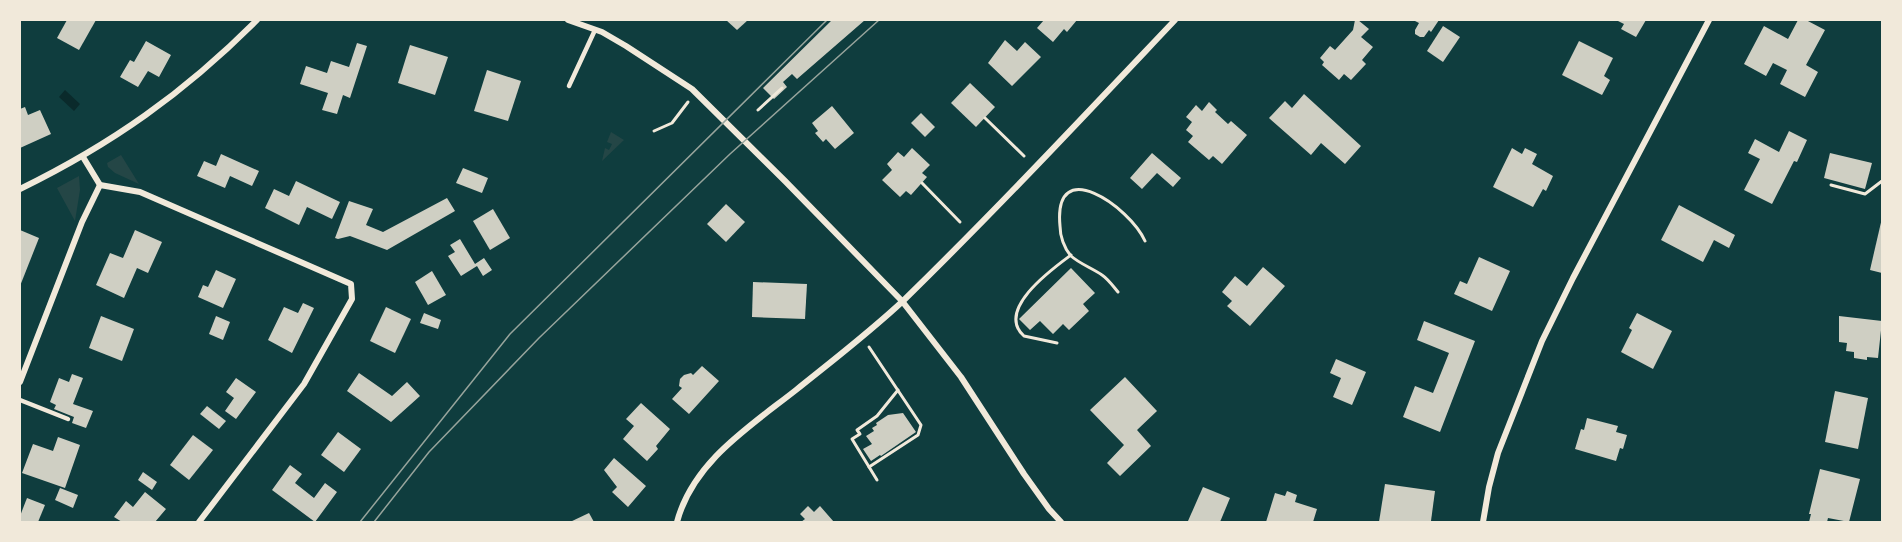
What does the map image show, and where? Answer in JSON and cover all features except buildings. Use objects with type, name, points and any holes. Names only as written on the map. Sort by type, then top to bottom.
[{"type":"street","points":[[20,189],[83,157],[177,92],[213,63],[257,20]]},
{"type":"street","points":[[568,20],[595,30],[649,59],[692,89],[902,301],[961,377],[1048,509],[1061,522]]},
{"type":"street","points":[[677,522],[691,488],[705,468],[723,449],[823,369],[902,301],[1103,98],[1175,20]]},
{"type":"street","points":[[1483,522],[1498,453],[1542,341],[1709,20]]},
{"type":"street","points":[[83,157],[100,185],[140,192],[351,284],[352,299],[304,384],[199,522]]},
{"type":"street","points":[[20,382],[82,222],[100,185]]},
{"type":"lane","points":[[569,86],[595,30]]},
{"type":"lane","points":[[20,400],[68,419]]},
{"type":"path","points":[[758,110],[782,88]]},
{"type":"path","points":[[654,131],[672,123],[688,102]]},
{"type":"path","points":[[985,118],[1024,156]]},
{"type":"path","points":[[1831,185],[1865,194],[1882,181]]},
{"type":"path","points":[[922,183],[960,222]]},
{"type":"path","points":[[1118,292],[1102,275],[1094,272],[1071,255],[1061,236],[1059,211],[1062,201],[1068,194],[1084,189],[1106,198],[1128,218],[1145,241]]},
{"type":"path","points":[[1057,343],[1024,336],[1017,326],[1016,316],[1026,296],[1048,273],[1071,255]]},
{"type":"path","points":[[869,346],[921,425],[918,435],[869,467]]},
{"type":"path","points":[[877,480],[852,439],[860,434],[857,430],[877,416],[898,390]]},
{"type":"shaded area","points":[[65,90],[80,104],[74,111],[59,97]]},
{"type":"shaded area","points":[[611,132],[624,140],[602,161],[605,148],[609,150],[612,144],[607,142]]},
{"type":"shaded area","points":[[121,155],[139,184],[115,173],[108,167],[107,163]]},
{"type":"shaded area","points":[[79,176],[80,190],[75,221],[57,188]]},
{"type":"tram line","points":[[360,522],[510,334],[827,20]]},
{"type":"tram line","points":[[374,522],[429,452],[539,338],[730,154],[879,20]]}]
